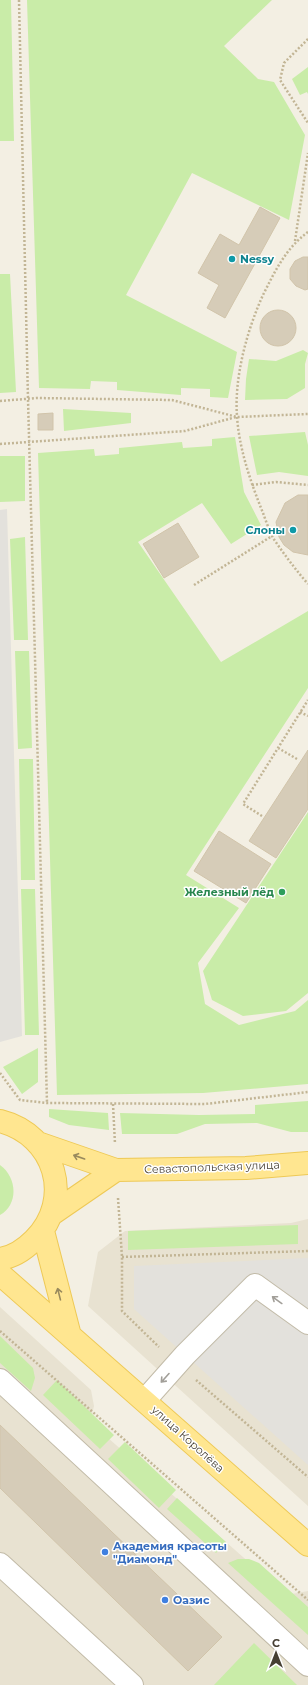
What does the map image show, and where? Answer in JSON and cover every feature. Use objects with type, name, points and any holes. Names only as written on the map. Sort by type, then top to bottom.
[{"type":"main road","points":[[0,1121],[11,1124],[26,1132],[38,1143],[49,1159],[55,1177],[56,1196],[48,1223],[69,1332]]},
{"type":"main road","name":"Севастопольская улица","points":[[38,1143],[116,1170],[246,1168],[308,1163]]},
{"type":"main road","points":[[0,1259],[7,1258],[27,1247],[48,1223],[116,1170]]},
{"type":"main road","name":"улица Королёва","points":[[0,1274],[69,1332],[308,1545]]},
{"type":"lane","points":[[145,1400],[177,1364],[255,1285],[308,1324]]},
{"type":"lane","points":[[0,1380],[308,1665]]},
{"type":"lane","points":[[0,1564],[132,1685]]},
{"type":"path","points":[[19,0],[29,442],[47,1103]]},
{"type":"path","points":[[308,39],[284,62],[280,80],[308,123]]},
{"type":"path","points":[[295,242],[308,153]]},
{"type":"path","points":[[308,232],[295,242],[275,271],[259,304],[243,357],[237,397],[237,417],[252,485],[272,536],[295,569],[308,584]]},
{"type":"path","points":[[0,400],[28,398],[172,400],[237,417]]},
{"type":"path","points":[[0,444],[185,431],[237,417],[308,414]]},
{"type":"path","points":[[252,485],[276,482],[308,485]]},
{"type":"path","points":[[194,585],[272,536]]},
{"type":"path","points":[[262,816],[243,804],[308,700]]},
{"type":"path","points":[[300,712],[308,716]]},
{"type":"path","points":[[278,748],[297,759]]},
{"type":"path","points":[[0,1073],[20,1100],[47,1103],[205,1104],[308,1092]]},
{"type":"path","points":[[113,1104],[122,1257],[122,1311],[177,1364],[308,1477]]},
{"type":"path","points":[[122,1257],[308,1251]]},
{"type":"path","points":[[0,1331],[308,1600]]},
{"type":"shaded area","points":[[7,509],[22,1036],[0,1042],[0,510]]},
{"type":"shaded area","points":[[308,1219],[308,1506],[88,1306],[98,1252],[125,1231],[291,1223]]},
{"type":"shaded area","points":[[308,1258],[308,1465],[134,1309],[134,1266]]},
{"type":"shaded area","points":[[0,1307],[91,1390],[94,1406],[90,1422],[286,1595],[308,1591],[308,1685],[0,1685]]},
{"type":"green space","points":[[0,0],[11,0],[14,141],[0,141]]},
{"type":"green space","points":[[27,0],[272,0],[224,46],[258,79],[274,82],[305,135],[289,220],[192,173],[126,295],[237,352],[228,398],[210,397],[210,389],[181,388],[181,395],[117,390],[117,382],[91,381],[90,389],[39,388]]},
{"type":"green space","points":[[308,67],[308,94],[307,92],[300,95],[292,79]]},
{"type":"green space","points":[[0,274],[10,274],[16,392],[0,393]]},
{"type":"green space","points":[[303,350],[308,353],[305,364],[305,388],[287,399],[245,400],[249,359],[276,361]]},
{"type":"green space","points":[[63,409],[131,413],[131,423],[64,431]]},
{"type":"green space","points":[[305,432],[308,445],[308,476],[279,472],[257,475],[249,436]]},
{"type":"green space","points":[[235,437],[244,492],[261,525],[231,544],[202,503],[138,542],[221,662],[308,611],[308,688],[186,875],[239,908],[198,963],[205,1004],[239,1025],[295,1011],[308,1000],[308,1084],[203,1093],[57,1095],[38,453],[94,449],[95,456],[119,454],[119,448],[182,442],[183,448],[212,446],[212,439]]},
{"type":"green space","points":[[0,456],[25,456],[25,501],[0,502]]},
{"type":"green space","points":[[25,537],[28,640],[14,640],[10,539]]},
{"type":"green space","points":[[15,651],[29,651],[32,748],[18,749]]},
{"type":"green space","points":[[19,759],[33,759],[35,880],[21,880]]},
{"type":"green space","name":"Железный лёд","points":[[308,812],[308,993],[286,1011],[243,1016],[212,1000],[203,971]]},
{"type":"green space","points":[[21,889],[35,889],[39,1035],[25,1035]]},
{"type":"green space","points":[[38,1048],[38,1082],[22,1094],[3,1067]]},
{"type":"green space","points":[[308,1101],[308,1132],[291,1132],[257,1123],[205,1124],[177,1134],[122,1134],[120,1113],[199,1115],[255,1114],[255,1105]]},
{"type":"green space","points":[[49,1109],[108,1113],[109,1130],[69,1125],[49,1117]]},
{"type":"green space","points":[[0,1165],[10,1176],[14,1190],[13,1198],[10,1204],[0,1215]]},
{"type":"green space","points":[[298,1225],[298,1244],[128,1250],[128,1231]]},
{"type":"green space","points":[[0,1336],[33,1368],[35,1378],[31,1391],[0,1363]]},
{"type":"green space","points":[[57,1380],[114,1435],[100,1449],[43,1395]]},
{"type":"green space","points":[[125,1442],[176,1490],[159,1508],[108,1459]]},
{"type":"green space","points":[[177,1498],[226,1542],[216,1553],[167,1509]]},
{"type":"green space","points":[[238,1559],[249,1559],[259,1563],[308,1607],[308,1635],[228,1563]]},
{"type":"green space","points":[[254,1643],[297,1685],[214,1685]]},
{"type":"building","name":"Nessy","points":[[260,207],[280,218],[225,318],[207,308],[219,285],[198,273],[220,234],[239,245]]},
{"type":"building","points":[[303,257],[308,257],[308,289],[305,290],[296,286],[290,279],[290,269],[295,261]]},
{"type":"building","points":[[282,310],[291,315],[295,321],[295,335],[291,341],[282,346],[274,346],[265,341],[261,335],[260,324],[265,315],[271,311]]},
{"type":"building","points":[[53,413],[53,430],[38,430],[38,414]]},
{"type":"building","name":"Слоны","points":[[298,495],[308,495],[308,555],[293,552],[284,545],[279,537],[276,522],[285,503]]},
{"type":"building","points":[[178,523],[199,557],[164,578],[143,544]]},
{"type":"building","points":[[308,750],[308,809],[276,858],[249,841]]},
{"type":"building","points":[[219,831],[271,864],[246,903],[194,871]]},
{"type":"building","points":[[0,1425],[222,1637],[188,1671],[0,1488]]},
{"type":"place","name":"Nessy","points":[[232,259]]},
{"type":"place","name":"Слоны","points":[[293,530]]},
{"type":"place","name":"Железный лёд","points":[[282,892]]},
{"type":"place","name":"Академия красоты \"Диамонд\"","points":[[105,1552]]},
{"type":"place","name":"Оазис","points":[[165,1600]]}]
